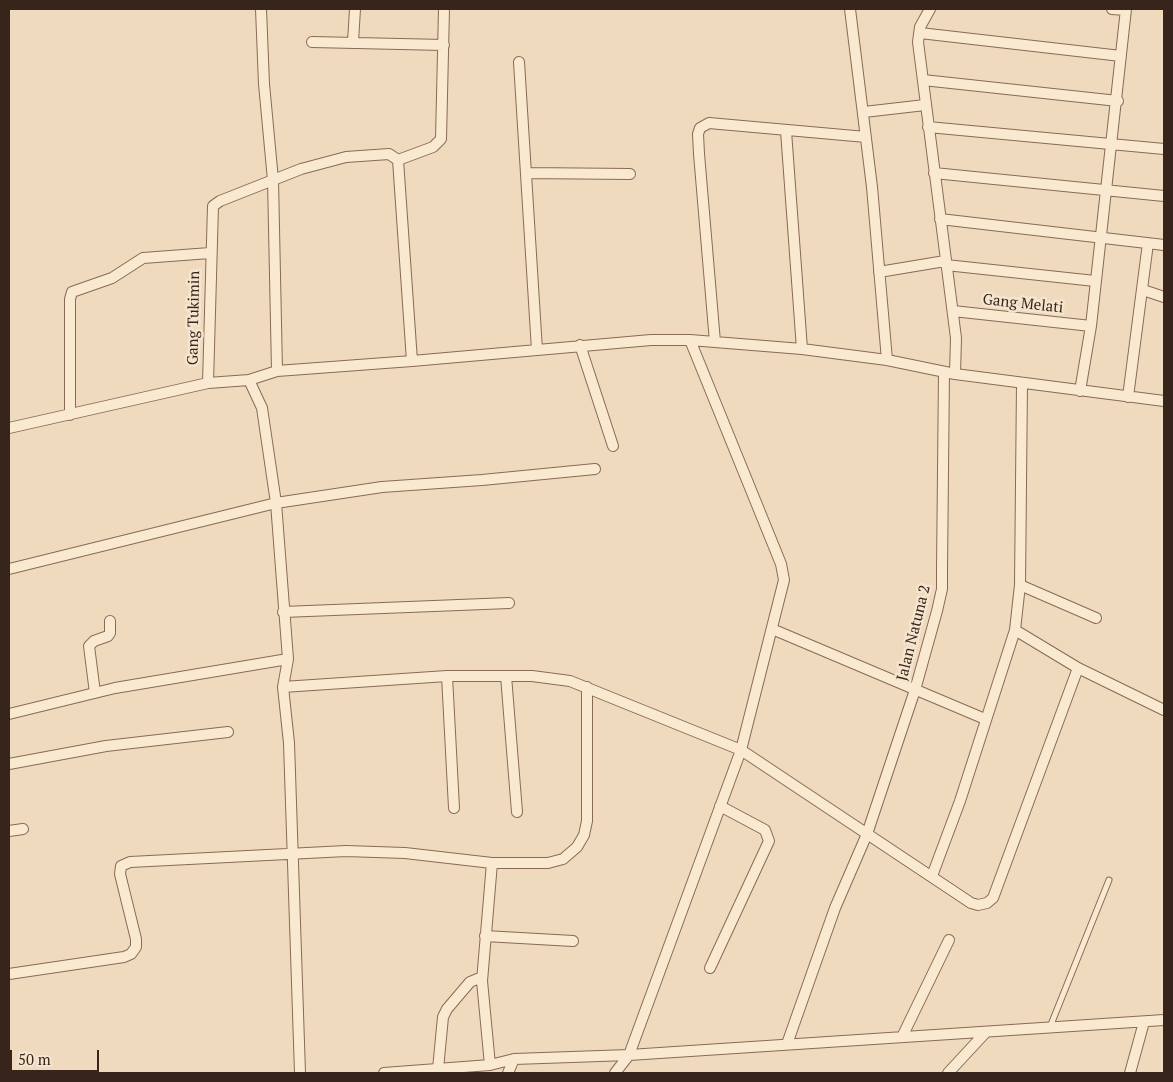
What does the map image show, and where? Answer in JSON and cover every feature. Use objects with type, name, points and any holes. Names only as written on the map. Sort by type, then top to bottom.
[{"type":"street","points":[[261,9],[263,68],[273,180],[277,371]]},
{"type":"street","points":[[353,42],[355,9]]},
{"type":"street","points":[[398,160],[436,146],[442,139],[444,9]]},
{"type":"street","points":[[850,9],[864,112],[887,360]]},
{"type":"street","points":[[930,9],[920,32],[923,80],[956,338],[955,374]]},
{"type":"street","points":[[1080,391],[1091,326],[1118,100],[1126,10],[1112,9]]},
{"type":"street","points":[[920,32],[1121,56]]},
{"type":"street","points":[[312,42],[444,44]]},
{"type":"street","points":[[519,62],[537,350]]},
{"type":"street","points":[[923,80],[1118,100]]},
{"type":"street","points":[[864,112],[925,106]]},
{"type":"street","points":[[715,342],[699,131],[702,126],[709,123],[866,137]]},
{"type":"street","points":[[928,127],[1164,149]]},
{"type":"street","points":[[786,131],[802,350]]},
{"type":"street","points":[[273,180],[301,169],[346,157],[389,154],[398,160]]},
{"type":"street","points":[[398,160],[412,361]]},
{"type":"street","points":[[527,173],[630,174]]},
{"type":"street","points":[[934,173],[1164,196]]},
{"type":"street","name":"Gang Tukimin","points":[[208,384],[210,252],[213,206],[220,201],[273,180]]},
{"type":"street","points":[[940,219],[1101,236],[1164,245]]},
{"type":"street","points":[[1128,397],[1148,243]]},
{"type":"street","points":[[70,415],[70,299],[72,292],[78,288],[112,278],[143,258],[210,252]]},
{"type":"street","points":[[879,272],[946,263],[1095,281]]},
{"type":"street","points":[[1143,290],[1164,298]]},
{"type":"street","name":"Gang Melati","points":[[953,311],[1091,326]]},
{"type":"street","points":[[615,1073],[629,1055],[742,750],[784,580],[782,564],[690,340]]},
{"type":"street","points":[[9,428],[208,384],[249,380],[277,371],[412,361],[580,345],[690,340],[887,360],[955,374],[1164,401]]},
{"type":"street","points":[[580,345],[613,446]]},
{"type":"street","name":"Jalan Natuna 2","points":[[787,1044],[835,908],[867,834],[915,690],[942,589],[944,372]]},
{"type":"street","points":[[249,380],[262,408],[276,503],[288,659],[283,686],[289,743],[294,854],[300,1073]]},
{"type":"street","points":[[932,876],[960,801],[1015,630],[1020,585],[1022,383]]},
{"type":"street","points":[[9,569],[276,503],[382,487],[595,470]]},
{"type":"street","points":[[1020,585],[1096,618]]},
{"type":"street","points":[[283,612],[509,603]]},
{"type":"street","points":[[95,693],[89,646],[94,641],[108,636],[110,621]]},
{"type":"street","points":[[772,629],[985,719]]},
{"type":"street","points":[[1015,630],[1078,668],[1164,710]]},
{"type":"street","points":[[9,714],[95,693],[288,659]]},
{"type":"street","points":[[283,686],[447,676],[506,676],[550,678],[587,687],[742,750],[971,903],[982,905],[993,898],[1078,668]]},
{"type":"street","points":[[447,676],[454,808]]},
{"type":"street","points":[[506,676],[517,812]]},
{"type":"street","points":[[9,974],[124,957],[131,954],[136,947],[136,939],[120,874],[121,866],[127,862],[374,851],[492,863],[556,861],[572,853],[581,842],[587,821],[587,687]]},
{"type":"street","points":[[9,764],[106,746],[228,732]]},
{"type":"street","points":[[710,968],[769,841],[765,830],[720,806]]},
{"type":"street","points":[[9,831],[23,829]]},
{"type":"street","points":[[490,1065],[482,977],[492,863]]},
{"type":"street","points":[[485,936],[573,940]]},
{"type":"street","points":[[902,1037],[949,940]]},
{"type":"street","points":[[438,1069],[443,1018],[447,1009],[470,982],[482,977]]},
{"type":"street","points":[[384,1073],[490,1065],[514,1059],[629,1055],[1164,1020]]},
{"type":"street","points":[[1130,1073],[1144,1022]]},
{"type":"street","points":[[948,1073],[986,1032]]},
{"type":"street","points":[[508,1073],[514,1059]]},
{"type":"lane","points":[[1050,1028],[1109,880]]}]
